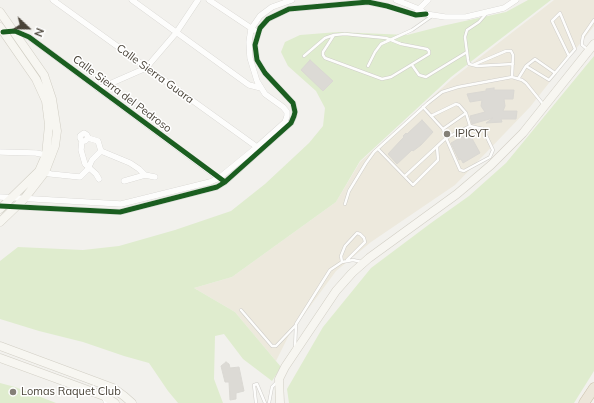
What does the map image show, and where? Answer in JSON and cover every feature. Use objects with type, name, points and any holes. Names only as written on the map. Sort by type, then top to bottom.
[{"type":"highway","points":[[584,403],[594,388]]},
{"type":"street","name":"Calle Sierra Guara","points":[[53,0],[257,146]]},
{"type":"street","points":[[0,197],[120,204],[210,182],[219,178],[285,122],[287,112],[261,88],[249,85],[132,0]]},
{"type":"street","points":[[98,89],[146,68],[176,33],[198,0]]},
{"type":"street","points":[[209,0],[258,33]]},
{"type":"street","points":[[261,88],[250,58],[249,42],[251,28],[260,16],[272,7],[292,0]]},
{"type":"street","points":[[396,0],[419,9],[426,14]]},
{"type":"street","points":[[416,15],[419,9],[428,0]]},
{"type":"street","points":[[1,207],[120,212],[217,187],[225,182],[291,123],[294,116],[295,112],[293,103],[265,73],[257,60],[255,45],[260,28],[268,19],[289,9],[368,1],[416,15],[426,14],[445,17],[466,17],[504,8],[516,0]]},
{"type":"street","points":[[0,12],[15,31],[44,75],[52,99],[56,131],[54,146],[42,172],[24,199],[0,222]]},
{"type":"street","points":[[2,30],[15,31]]},
{"type":"street","points":[[1,207],[42,172],[46,155],[49,125],[46,101],[36,79],[2,30]]},
{"type":"street","name":"Calle Sierra del Pedroso","points":[[15,31],[29,37],[225,182]]},
{"type":"street","points":[[280,403],[279,380],[284,367],[336,291],[352,273],[364,263],[457,194],[485,170],[522,133],[594,44]]},
{"type":"street","points":[[99,178],[88,169],[85,164],[82,156],[82,141],[80,137],[82,134],[86,134],[88,138],[98,141],[101,151]]},
{"type":"street","points":[[42,172],[80,177],[88,169],[92,160],[101,151]]},
{"type":"street","points":[[101,151],[130,163],[145,175]]},
{"type":"street","points":[[0,152],[36,153],[46,155]]},
{"type":"street","points":[[124,181],[145,175],[155,177]]},
{"type":"street","points":[[120,204],[120,212]]},
{"type":"street","points":[[0,346],[108,386],[132,403]]},
{"type":"street","points":[[0,358],[38,371],[115,403]]},
{"type":"street","points":[[38,371],[42,361]]},
{"type":"street","points":[[106,400],[108,386]]},
{"type":"lane","points":[[472,66],[468,60],[465,37],[467,30],[478,22],[487,12]]},
{"type":"lane","points":[[526,66],[549,80],[575,49],[560,13],[552,21],[569,56]]},
{"type":"lane","points":[[368,66],[381,44],[412,30],[433,15]]},
{"type":"lane","points":[[588,51],[582,45],[583,36],[594,20]]},
{"type":"lane","points":[[304,56],[325,38],[334,35],[344,34],[386,38],[401,44],[427,49],[429,51],[427,56],[412,65],[391,77],[382,79],[324,58],[322,55],[323,52],[334,35]]},
{"type":"lane","points":[[472,66],[506,51],[511,51],[513,55],[512,77]]},
{"type":"lane","points":[[412,65],[419,75],[426,77],[467,52]]},
{"type":"lane","points":[[518,79],[526,66],[535,59],[555,73]]},
{"type":"lane","points":[[472,66],[513,64]]},
{"type":"lane","points":[[345,204],[349,191],[366,163],[378,149],[423,107],[442,92],[458,87],[512,77],[526,83],[545,106]]},
{"type":"lane","points":[[431,116],[456,104],[459,105],[466,113],[470,126]]},
{"type":"lane","points":[[405,176],[446,138],[470,126],[483,129],[493,150],[490,157],[464,171],[460,170],[446,138],[443,129],[423,107]]},
{"type":"lane","points":[[443,129],[466,113]]},
{"type":"lane","points":[[378,149],[413,185],[438,160],[437,146]]},
{"type":"lane","points":[[342,262],[341,256],[345,246],[357,233],[360,234],[364,238],[365,242],[346,261]]},
{"type":"lane","points":[[241,310],[272,346],[276,346],[296,324],[330,270],[346,261],[353,260],[364,263]]},
{"type":"lane","points":[[295,351],[296,324]]},
{"type":"lane","points":[[269,403],[272,387],[279,380]]},
{"type":"lane","points":[[256,403],[254,385],[257,384],[265,403]]},
{"type":"shaded area","name":"IPICYT","points":[[554,0],[594,0],[594,26],[530,107],[455,185],[371,242],[336,271],[289,335],[276,361],[235,312],[194,288],[232,277],[336,202],[360,162],[452,79]]},
{"type":"green space","points":[[528,0],[551,0],[451,77],[360,161],[336,202],[232,277],[194,288],[235,312],[281,367],[272,381],[243,359],[224,334],[215,336],[214,379],[223,403],[178,403],[149,363],[83,342],[0,319],[0,261],[18,247],[83,250],[119,246],[175,230],[231,211],[265,184],[309,143],[323,126],[325,108],[316,91],[288,66],[281,52],[285,42],[300,35],[338,32],[407,35],[506,12]]},
{"type":"green space","points":[[594,56],[594,371],[574,403],[289,403],[287,389],[323,327],[371,268],[469,196],[506,163]]},
{"type":"green space","name":"Lomas Raquet Club","points":[[0,383],[15,387],[56,403],[0,403]]},
{"type":"building","points":[[310,60],[333,81],[323,91],[301,70]]},
{"type":"building","points":[[494,88],[494,90],[514,90],[513,99],[504,99],[505,106],[503,111],[517,111],[516,119],[501,119],[502,122],[486,123],[493,118],[472,124],[470,116],[485,112],[481,106],[482,100],[470,102],[467,94]]},
{"type":"building","points":[[422,120],[433,132],[421,145],[413,151],[412,150],[397,164],[388,154],[406,133],[407,134]]},
{"type":"building","points":[[469,133],[480,153],[463,163],[461,159],[459,160],[451,143]]},
{"type":"building","points":[[226,362],[229,364],[230,368],[239,367],[244,391],[236,393],[236,399],[230,400],[229,382],[225,382],[221,366]]},
{"type":"cycle path","points":[[0,206],[120,212],[217,187],[225,182],[291,123],[294,116],[295,112],[293,103],[265,73],[257,60],[255,45],[260,28],[268,19],[289,9],[368,2],[416,15],[426,14]]},
{"type":"cycle path","points":[[3,32],[15,31],[29,37],[225,182]]},
{"type":"place","name":"IPICYT","points":[[447,134]]},
{"type":"place","name":"Lomas Raquet Club","points":[[13,392]]}]
